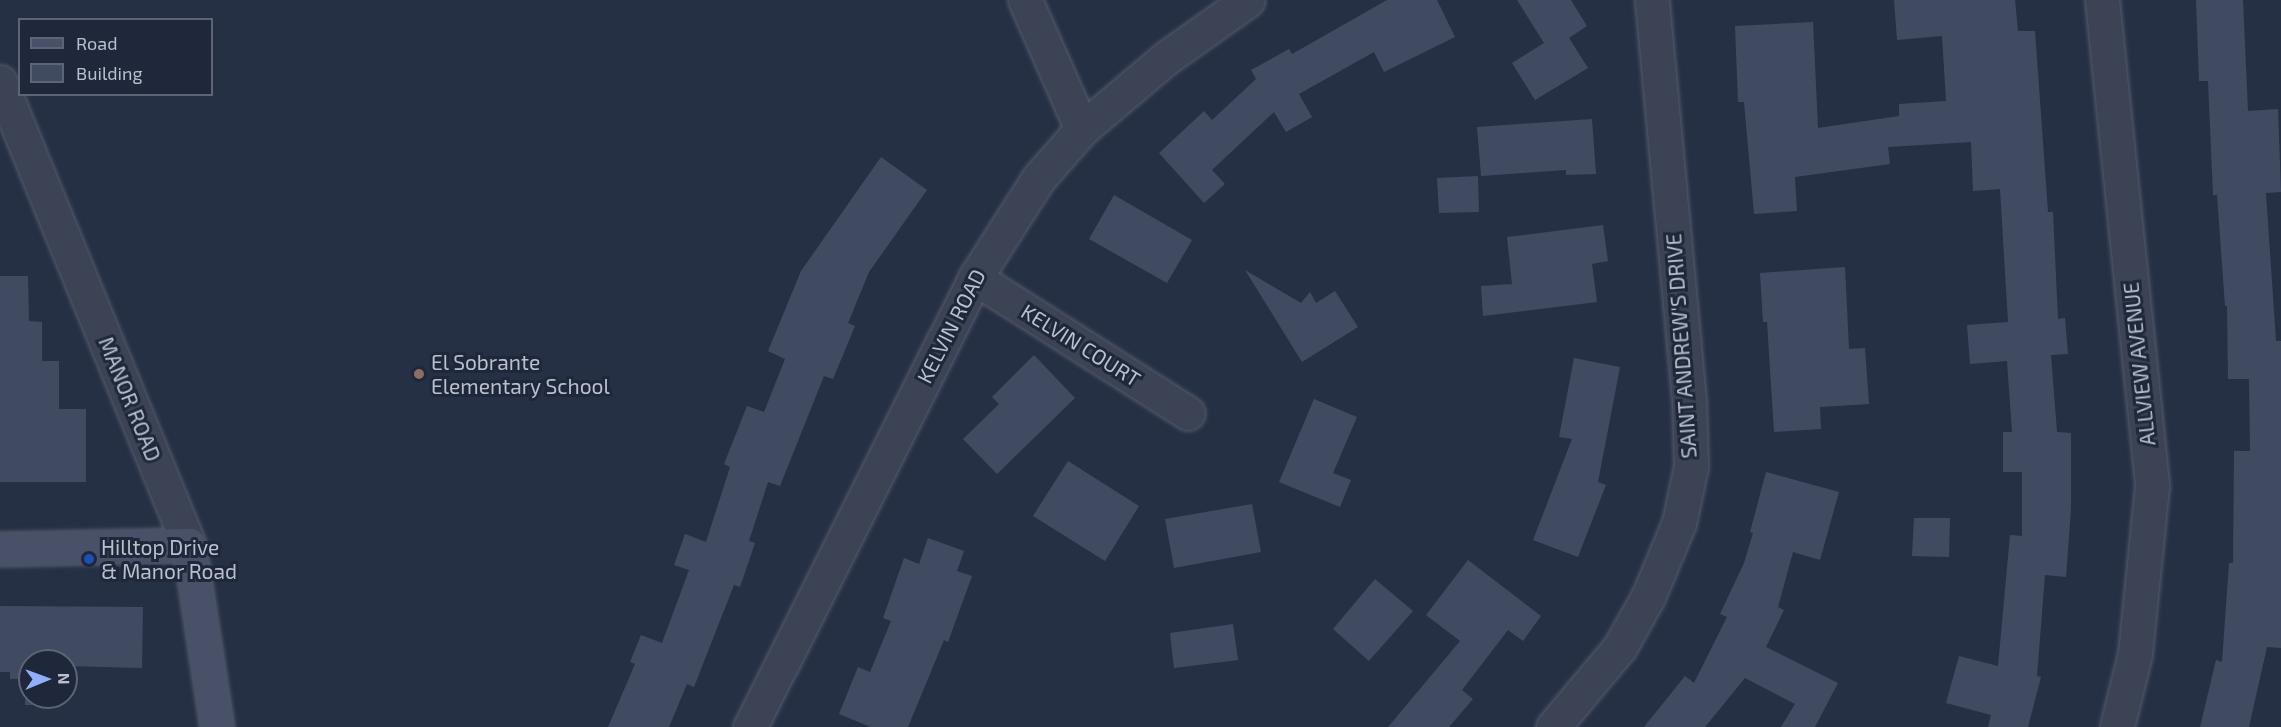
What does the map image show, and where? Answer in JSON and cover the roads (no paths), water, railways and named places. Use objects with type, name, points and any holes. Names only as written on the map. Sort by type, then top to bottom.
[{"type":"street","points":[[1025,0],[1082,129]]},
{"type":"street","name":"KELVIN ROAD","points":[[750,727],[975,278],[1038,178],[1082,129],[1166,58],[1248,0]]},
{"type":"street","name":"SAINT ANDREW'S DRIVE","points":[[1553,727],[1620,647],[1648,597],[1680,523],[1690,466],[1689,400],[1652,0]]},
{"type":"street","name":"ALLVIEW AVENUE","points":[[2102,0],[2152,486],[2135,654],[2117,727]]},
{"type":"street","name":"MANOR ROAD","points":[[0,82],[189,545],[217,727]]},
{"type":"street","name":"KELVIN COURT","points":[[975,278],[1188,413]]},
{"type":"street","points":[[0,549],[189,545]]},
{"type":"place","name":"El Sobrante Elementary School","points":[[419,374]]},
{"type":"place","name":"Hilltop Drive & Manor Road","points":[[89,559]]}]
